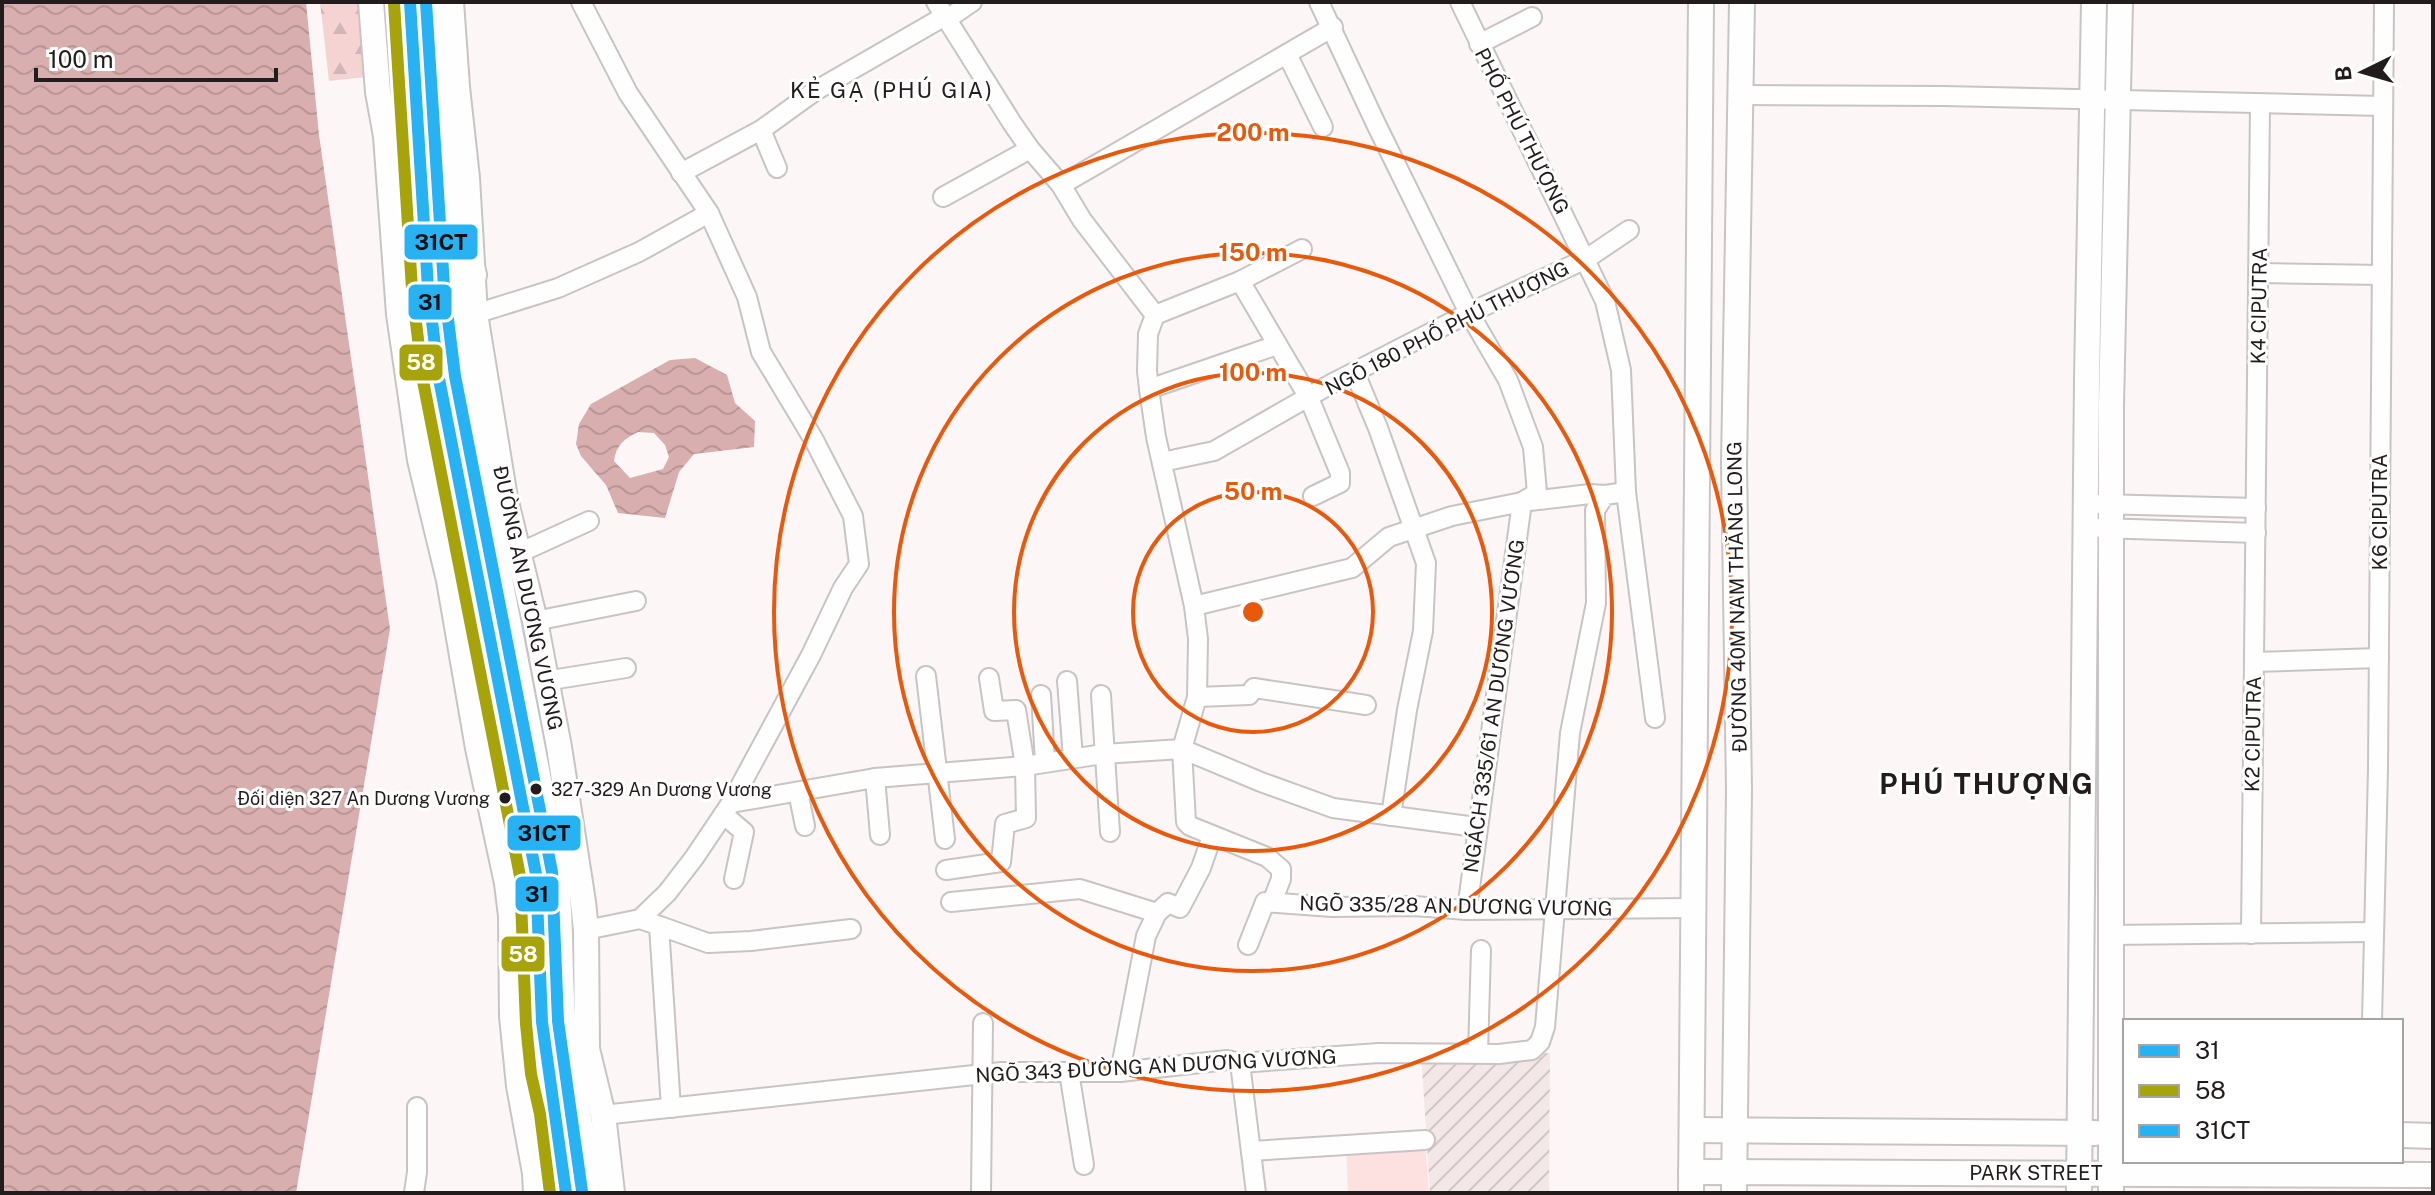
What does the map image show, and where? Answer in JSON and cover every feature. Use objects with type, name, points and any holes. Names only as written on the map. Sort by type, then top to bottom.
[{"type":"main road","name":"ĐƯỜNG AN DƯƠNG VƯƠNG","points":[[410,2],[428,288],[439,379],[545,871],[562,936],[562,1024],[590,1116],[586,1193]]},
{"type":"main road","name":"ĐƯỜNG AN DƯƠNG VƯƠNG","points":[[430,2],[449,284],[461,387],[516,666],[545,871]]},
{"type":"main road","points":[[437,89],[455,154],[463,241],[472,275]]},
{"type":"main road","points":[[505,498],[504,522],[521,612],[523,642],[516,666]]},
{"type":"main road","name":"ĐƯỜNG AN DƯƠNG VƯƠNG","points":[[562,936],[542,1022],[566,1193]]},
{"type":"main road","points":[[590,1116],[602,1193]]},
{"type":"street","points":[[371,2],[378,92],[386,136],[401,329],[420,460],[449,580],[478,748],[507,883],[511,916],[512,1016],[519,1086],[536,1193]]},
{"type":"street","name":"ĐƯỜNG AN DƯƠNG VƯƠNG","points":[[451,2],[467,178],[475,314],[505,498],[535,621],[559,747],[562,936]]},
{"type":"street","points":[[562,936],[640,919],[667,893],[727,809],[811,655],[843,588],[859,564],[853,516],[814,440],[761,352],[747,297],[709,213],[628,93],[581,2]]},
{"type":"street","points":[[681,173],[761,130],[815,91],[943,12],[972,2]]},
{"type":"street","points":[[1319,2],[1469,313]]},
{"type":"street","name":"PHỐ PHÚ THƯỢNG","points":[[1460,2],[1605,301],[1621,370],[1626,492],[1655,718]]},
{"type":"street","name":"ĐƯỜNG 40M NAM THĂNG LONG","points":[[1691,1183],[1701,2]]},
{"type":"street","name":"ĐƯỜNG 40M NAM THĂNG LONG","points":[[1734,1183],[1739,789],[1734,464],[1742,2]]},
{"type":"street","points":[[2079,1183],[2094,2]]},
{"type":"street","points":[[2111,1183],[2118,1134],[2109,935],[2111,504],[2120,2]]},
{"type":"street","name":"K6 CIPUTRA","points":[[2372,1019],[2379,658],[2384,2]]},
{"type":"street","points":[[943,12],[1030,149],[1061,185],[1082,220],[1155,315]]},
{"type":"street","points":[[1479,44],[1532,17]]},
{"type":"street","points":[[1061,185],[1333,27]]},
{"type":"street","points":[[1287,54],[1323,127]]},
{"type":"street","points":[[1741,95],[2383,106]]},
{"type":"street","name":"K4 CIPUTRA","points":[[2256,533],[2260,104]]},
{"type":"street","points":[[761,130],[777,168]]},
{"type":"street","points":[[943,197],[1030,149]]},
{"type":"street","points":[[475,314],[558,288],[639,252],[709,213]]},
{"type":"street","name":"NGÕ 180 PHỐ PHÚ THƯỢNG","points":[[1162,462],[1214,451],[1469,313],[1586,259],[1629,230]]},
{"type":"street","points":[[1272,902],[1281,879],[1281,869],[1267,857],[1212,836],[1186,822],[1182,749],[1197,697],[1198,639],[1194,606],[1149,389],[1148,334],[1155,315],[1240,281],[1302,249]]},
{"type":"street","points":[[2260,273],[2382,275]]},
{"type":"street","points":[[1240,281],[1309,398],[1342,479],[1340,483],[1313,496]]},
{"type":"street","name":"NGÁCH 335/61 AN DƯƠNG VƯƠNG","points":[[1467,910],[1522,502],[1537,493],[1533,447],[1508,380],[1469,313]]},
{"type":"street","points":[[1149,389],[1277,345]]},
{"type":"street","points":[[1355,373],[1426,563],[1423,631],[1391,816]]},
{"type":"street","points":[[1194,606],[1352,568],[1389,537],[1452,516],[1522,502],[1626,492]]},
{"type":"street","points":[[1554,910],[1570,733],[1596,603],[1595,510],[1605,495]]},
{"type":"street","points":[[2086,503],[2256,508]]},
{"type":"street","points":[[519,553],[589,521]]},
{"type":"street","points":[[2085,528],[2256,533]]},
{"type":"street","name":"K2 CIPUTRA","points":[[2251,934],[2256,533]]},
{"type":"street","points":[[535,621],[636,601]]},
{"type":"street","points":[[2254,662],[2379,658]]},
{"type":"street","points":[[545,681],[626,668]]},
{"type":"street","points":[[926,676],[945,839]]},
{"type":"street","points":[[946,870],[1001,862],[1005,824],[1026,818],[1025,766],[1016,710],[994,711],[989,678]]},
{"type":"street","points":[[1067,681],[1073,758]]},
{"type":"street","points":[[1197,697],[1249,695],[1254,688],[1366,705]]},
{"type":"street","points":[[1041,695],[1045,762]]},
{"type":"street","points":[[1101,695],[1110,832]]},
{"type":"street","points":[[727,809],[875,778],[1025,766],[1103,754],[1182,749],[1333,808],[1476,827]]},
{"type":"street","points":[[875,778],[880,835]]},
{"type":"street","points":[[798,792],[805,826]]},
{"type":"street","points":[[727,809],[744,832],[734,879]]},
{"type":"street","points":[[1120,1072],[1146,936],[1157,913],[1168,903],[1180,908],[1201,868],[1212,836]]},
{"type":"street","points":[[951,902],[1080,889],[1157,913]]},
{"type":"street","name":"NGÕ 335/28 AN DƯƠNG VƯƠNG","points":[[1248,945],[1265,902],[1467,910],[1693,908]]},
{"type":"street","name":"NGÕ 343 ĐƯỜNG AN DƯƠNG VƯƠNG","points":[[590,1116],[982,1074],[1120,1072],[1227,1060],[1240,1063],[1379,1053],[1519,1053],[1532,1050],[1540,1042],[1545,1027],[1554,910]]},
{"type":"street","points":[[640,919],[708,943],[851,929]]},
{"type":"street","points":[[659,926],[671,1108]]},
{"type":"street","points":[[2109,935],[2373,932]]},
{"type":"street","points":[[1478,1053],[1481,950]]},
{"type":"street","points":[[981,1193],[983,1023]]},
{"type":"street","points":[[1240,1063],[1256,1193]]},
{"type":"street","points":[[1069,1072],[1084,1165]]},
{"type":"street","points":[[414,1193],[417,1107]]},
{"type":"street","name":"ĐƯỜNG AN DƯƠNG VƯƠNG","points":[[590,1116],[612,1193]]},
{"type":"street","name":"PARK STREET","points":[[1692,1130],[2118,1134]]},
{"type":"street","points":[[2403,1135],[2433,1136]]},
{"type":"street","points":[[1251,1151],[1425,1140]]},
{"type":"street","name":"PARK STREET","points":[[1691,1183],[2111,1183],[2212,1167],[2433,1175]]},
{"type":"shaded area","points":[[1421,1052],[1550,1053],[1549,1193],[1430,1193]]},
{"type":"shaded area","points":[[1425,1140],[1429,1193],[1348,1193],[1346,1145]]},
{"type":"green space","points":[[320,2],[371,2],[376,76],[329,81]]},
{"type":"water","points":[[2,2],[306,2],[319,135],[390,629],[296,1193],[2,1193]]},
{"type":"water","points":[[695,358],[727,375],[735,403],[755,421],[754,447],[694,454],[679,472],[665,518],[618,513],[606,485],[581,456],[576,444],[579,424],[591,404],[670,360]],"holes":[[[638,432],[654,433],[665,445],[669,457],[663,469],[630,478],[614,461],[619,447]]]},
{"type":"transit line","name":"31","points":[[410,2],[428,288],[439,379],[536,874],[542,1022],[566,1193]]},
{"type":"transit line","name":"31CT","points":[[426,2],[444,287],[455,376],[552,872],[558,1021],[582,1191]]},
{"type":"transit line","name":"58","points":[[394,3],[412,289],[423,381],[520,876],[526,1024],[550,1193]]},
{"type":"place","name":"327-329 An Dương Vương","points":[[536,789]]},
{"type":"place","name":"Đối diện 327 An Dương Vương","points":[[505,798]]},
{"type":"district","name":"KẺ GẠ (PHÚ GIA)","points":[[892,90]]},
{"type":"district","name":"PHÚ THƯỢNG","points":[[1987,783]]}]
